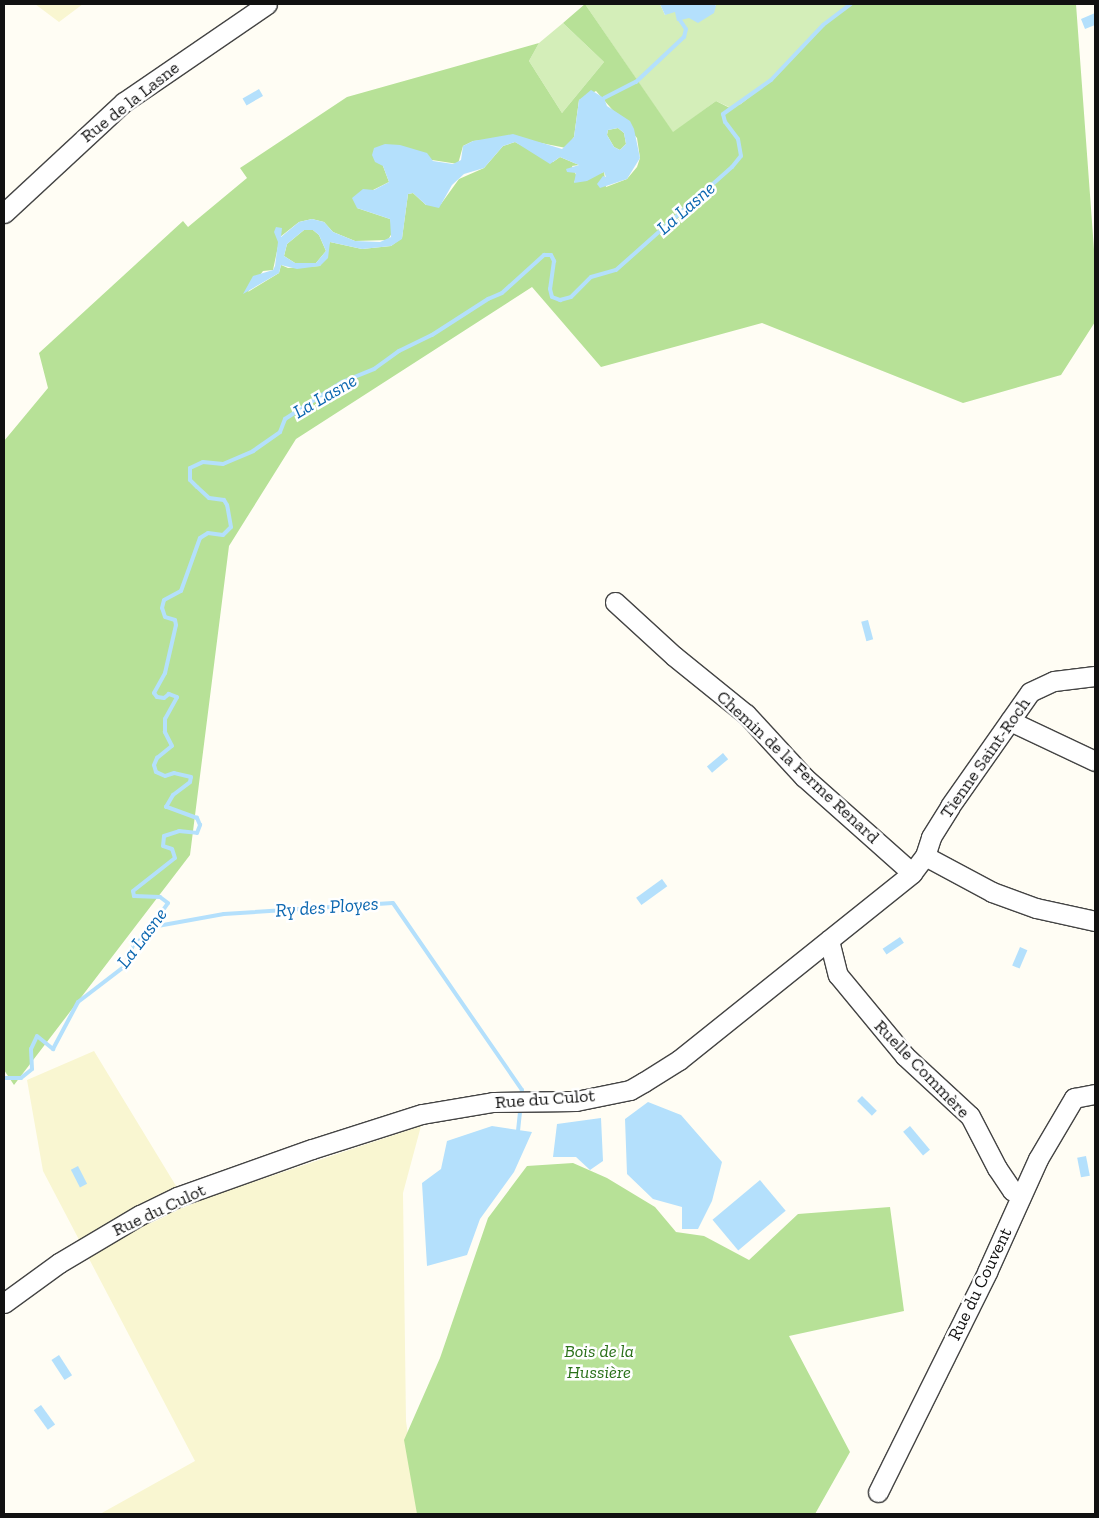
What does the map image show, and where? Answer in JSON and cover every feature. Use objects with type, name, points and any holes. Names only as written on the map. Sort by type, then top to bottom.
[{"type":"street","name":"Rue de la Lasne","points":[[4,213],[124,102],[267,4]]},
{"type":"street","name":"Chemin de la Ferme Renard","points":[[615,602],[674,656],[746,714],[804,777],[912,873]]},
{"type":"street","name":"Tienne Saint-Roch","points":[[925,856],[931,837],[945,814],[1030,692],[1054,682],[1095,676]]},
{"type":"street","points":[[1010,721],[1095,761]]},
{"type":"street","name":"Rue du Culot","points":[[4,1303],[59,1263],[140,1215],[177,1198],[321,1146],[422,1114],[476,1104],[576,1101],[630,1090],[679,1060],[912,873],[925,856]]},
{"type":"street","points":[[925,856],[992,892],[1036,908],[1095,921]]},
{"type":"street","name":"Ruelle Commère","points":[[829,940],[838,975],[905,1056],[970,1116],[996,1168],[1012,1190],[1021,1196]]},
{"type":"street","name":"Rue du Couvent","points":[[878,1492],[1038,1159],[1074,1098],[1095,1094]]},
{"type":"shaded area","points":[[35,4],[83,4],[59,22]]},
{"type":"shaded area","points":[[94,1051],[187,1204],[421,1126],[403,1193],[406,1421],[419,1514],[100,1514],[195,1461],[43,1171],[27,1080]]},
{"type":"green space","points":[[585,4],[660,4],[665,15],[670,12],[716,6],[715,4],[851,4],[823,25],[771,80],[741,104],[731,108],[716,101],[673,133]]},
{"type":"green space","points":[[585,4],[673,132],[716,101],[730,108],[741,104],[771,80],[823,25],[851,4],[1076,4],[1095,263],[1095,322],[1061,375],[963,403],[762,323],[601,367],[532,287],[296,439],[229,546],[190,855],[14,1085],[4,1070],[4,441],[48,388],[39,353],[183,221],[188,227],[247,178],[240,168],[347,97],[539,43],[529,61],[562,113],[604,62],[563,23]],"holes":[[[596,91],[637,138],[640,158],[637,167],[627,179],[606,187],[604,172],[574,182],[577,177],[572,166],[579,165],[560,157],[553,162],[515,142],[503,146],[484,168],[459,179],[441,204],[426,205],[413,193],[408,194],[402,238],[391,246],[362,249],[330,242],[320,266],[288,268],[281,265],[279,273],[248,292],[263,271],[273,270],[280,237],[299,222],[312,219],[324,222],[333,232],[355,241],[388,240],[393,231],[390,219],[357,208],[363,190],[373,190],[389,182],[383,166],[432,160],[458,164],[463,146],[473,141],[496,139],[536,142],[566,148],[574,137],[579,100]]]},
{"type":"green space","points":[[563,23],[604,62],[562,113],[529,61],[539,43]]},
{"type":"green space","points":[[618,128],[624,133],[626,144],[620,150],[614,147],[607,135],[608,130]]},
{"type":"green space","points":[[304,230],[313,230],[319,235],[326,251],[316,263],[295,263],[284,256],[287,244]]},
{"type":"green space","name":"Bois de la Hussière","points":[[573,1163],[607,1178],[655,1207],[676,1232],[704,1236],[749,1260],[798,1214],[890,1207],[904,1311],[789,1336],[850,1452],[815,1514],[417,1514],[404,1440],[440,1358],[488,1218],[527,1166]]},
{"type":"water","points":[[660,4],[715,4],[716,6],[714,13],[698,23],[689,18],[677,21],[675,12],[665,15]]},
{"type":"water","points":[[1095,13],[1095,25],[1085,29],[1081,19]]},
{"type":"water","points":[[259,89],[263,96],[247,105],[243,98]]},
{"type":"water","points":[[591,90],[604,98],[607,106],[630,121],[634,129],[640,158],[627,179],[600,188],[597,184],[603,176],[606,177],[604,172],[587,181],[574,183],[576,173],[567,172],[566,169],[579,165],[560,157],[550,164],[515,142],[503,146],[484,168],[464,174],[452,185],[439,208],[426,205],[413,193],[408,194],[402,239],[391,246],[362,249],[330,242],[328,258],[320,266],[297,269],[281,265],[279,273],[243,294],[253,276],[273,270],[275,266],[278,242],[274,232],[276,227],[282,228],[281,237],[299,222],[312,219],[324,222],[333,232],[355,241],[380,242],[391,237],[390,219],[357,208],[352,198],[363,189],[374,190],[389,182],[383,166],[375,162],[372,155],[374,148],[385,144],[400,145],[427,153],[433,161],[453,164],[461,160],[463,146],[473,141],[513,134],[562,149],[574,137],[579,100]],"holes":[[[618,128],[624,133],[626,144],[620,150],[614,147],[607,135],[608,130]],[[304,230],[313,230],[319,235],[326,251],[316,263],[295,263],[284,256],[287,244]]]},
{"type":"water","points":[[868,620],[873,639],[866,641],[861,622]]},
{"type":"water","points":[[723,753],[728,759],[712,773],[707,766]]},
{"type":"water","points":[[662,879],[667,886],[641,905],[636,898]]},
{"type":"water","points":[[900,937],[904,943],[887,955],[883,949]]},
{"type":"water","points":[[1020,947],[1027,950],[1020,969],[1012,965]]},
{"type":"water","points":[[862,1096],[877,1111],[872,1116],[857,1101]]},
{"type":"water","points":[[648,1102],[681,1115],[722,1162],[712,1201],[698,1229],[682,1229],[682,1207],[653,1199],[627,1174],[625,1119]]},
{"type":"water","points":[[601,1118],[603,1161],[590,1170],[576,1157],[553,1157],[557,1124]]},
{"type":"water","points":[[492,1126],[532,1132],[514,1172],[480,1219],[467,1255],[427,1266],[422,1183],[441,1169],[447,1141]]},
{"type":"water","points":[[910,1126],[930,1150],[923,1156],[903,1132]]},
{"type":"water","points":[[1086,1156],[1090,1176],[1081,1177],[1077,1158]]},
{"type":"water","points":[[78,1166],[87,1184],[80,1187],[71,1170]]},
{"type":"water","points":[[760,1180],[786,1211],[738,1250],[713,1220]]},
{"type":"water","points":[[59,1355],[72,1375],[65,1380],[51,1360]]},
{"type":"water","points":[[41,1405],[55,1424],[48,1430],[34,1410]]},
{"type":"waterway","name":"La Lasne","points":[[4,1078],[21,1078],[32,1069],[31,1049],[37,1036],[53,1049],[78,1002],[125,966],[133,945],[145,936],[168,903],[160,897],[134,896],[133,891],[175,858],[172,849],[163,846],[164,836],[179,831],[197,833],[200,825],[197,818],[166,807],[173,795],[190,782],[191,777],[174,773],[165,776],[156,772],[154,765],[157,758],[172,746],[165,732],[165,719],[177,697],[169,694],[164,698],[157,697],[154,693],[165,673],[176,625],[175,620],[165,617],[162,608],[164,600],[181,591],[200,538],[208,533],[223,535],[231,527],[227,505],[224,500],[209,498],[197,487],[190,480],[190,468],[203,462],[223,464],[253,451],[280,432],[285,419],[342,382],[374,369],[399,351],[432,335],[488,299],[502,293],[544,255],[551,255],[554,261],[550,289],[552,297],[560,300],[571,297],[591,277],[616,270],[732,167],[741,156],[738,139],[725,122],[723,114],[771,80],[823,25],[851,4]]},
{"type":"waterway","points":[[604,98],[636,82],[684,37],[686,29],[680,20]]},
{"type":"waterway","name":"Ry des Ployes","points":[[152,927],[224,914],[393,903],[522,1090],[521,1094]]},
{"type":"waterway","name":"Ry des Ployes","points":[[518,1131],[520,1112]]}]
